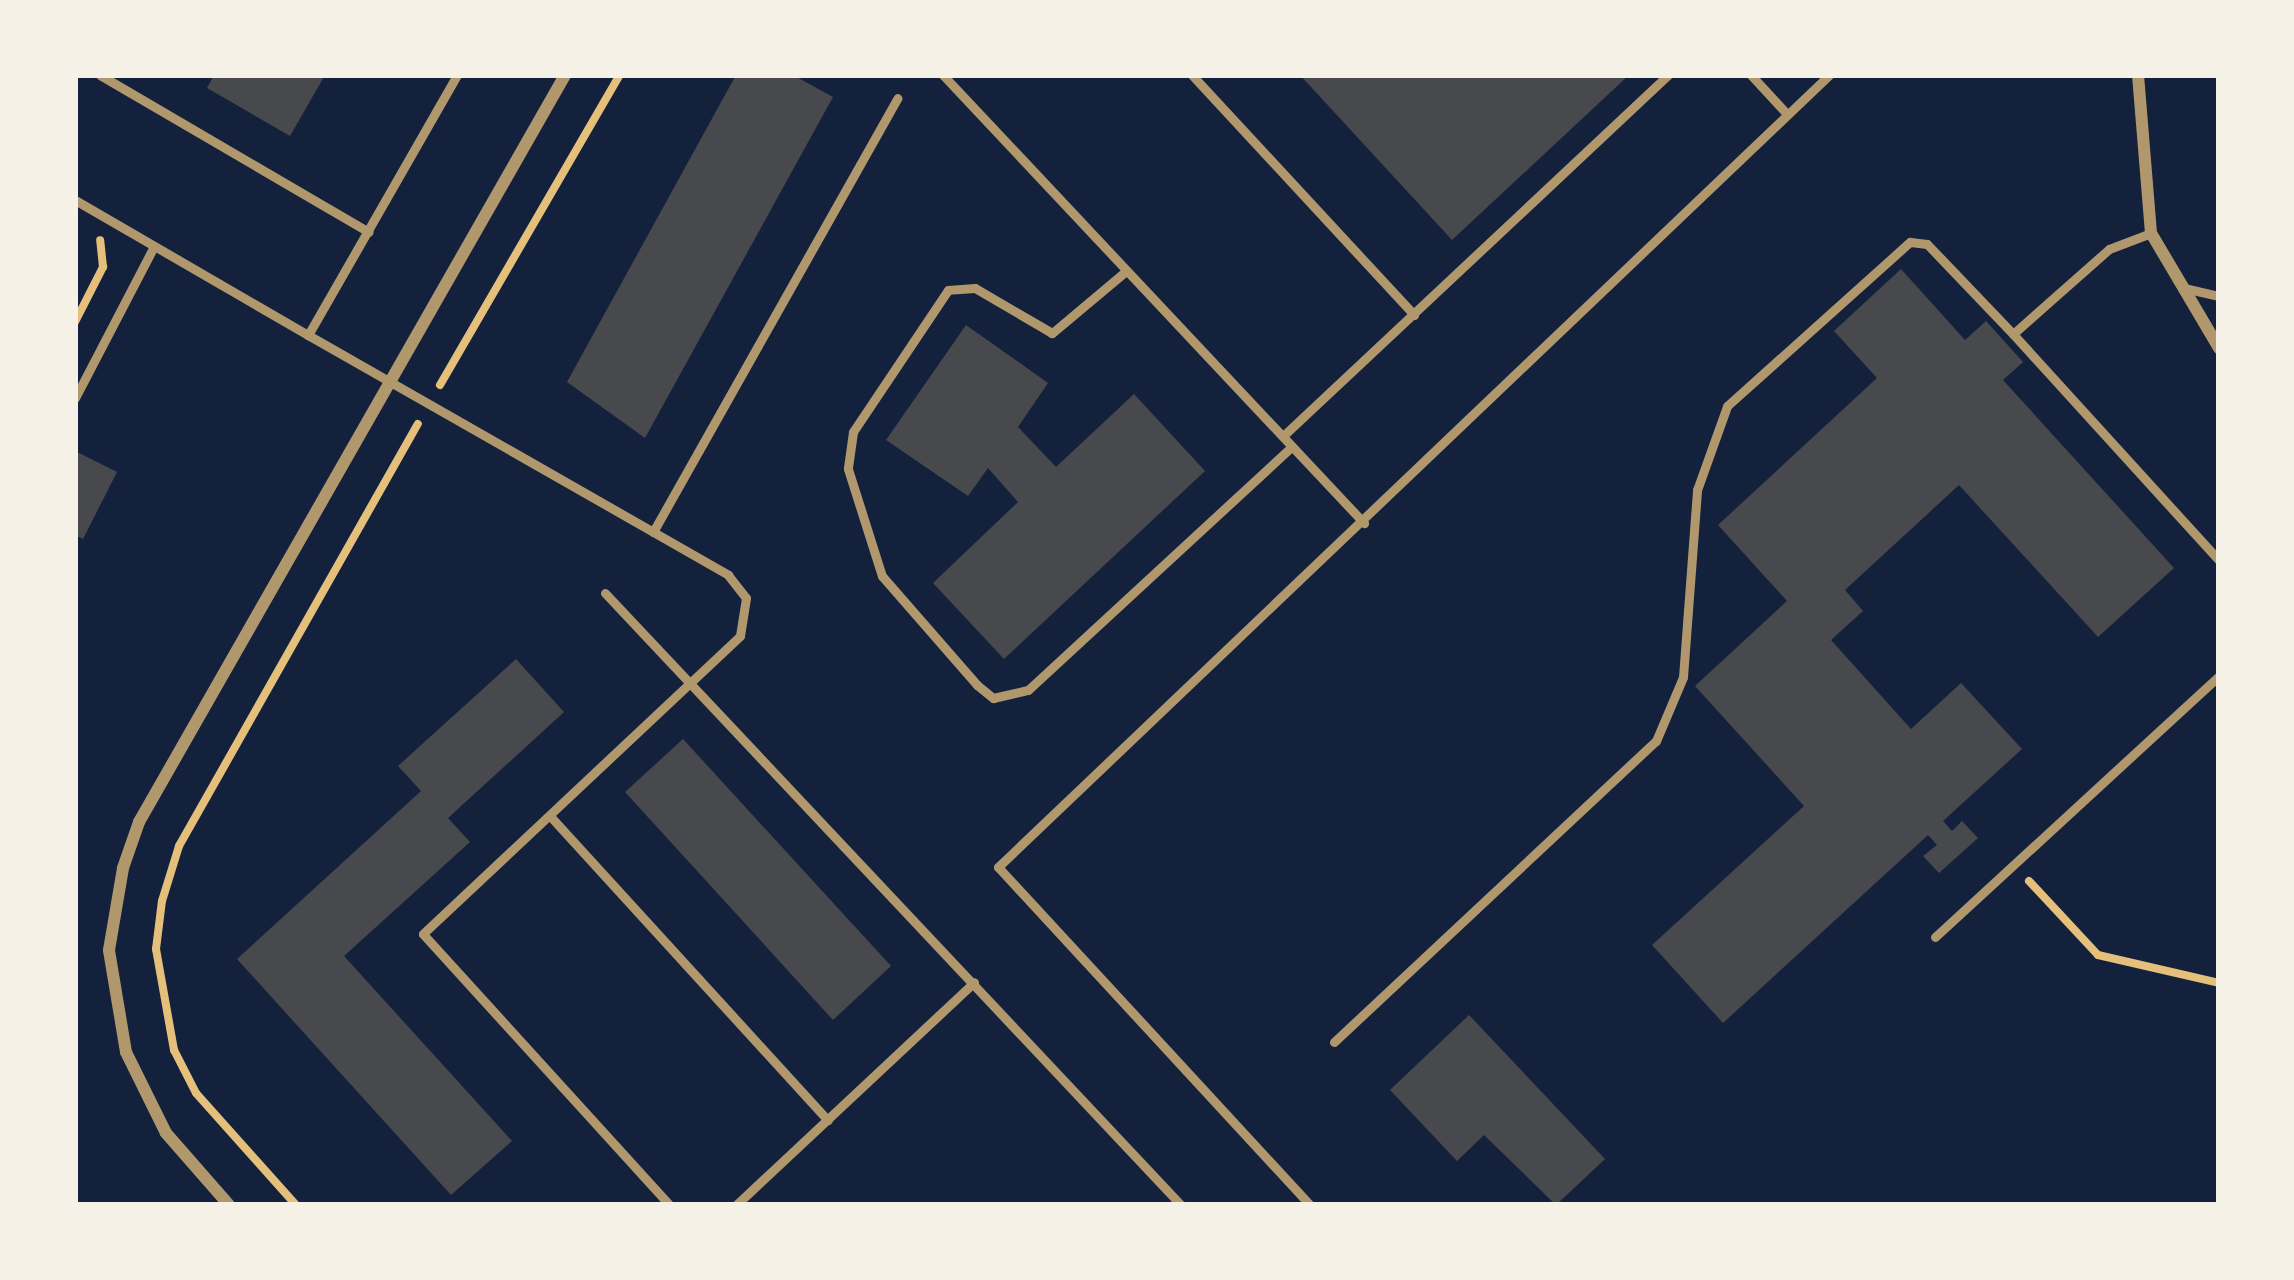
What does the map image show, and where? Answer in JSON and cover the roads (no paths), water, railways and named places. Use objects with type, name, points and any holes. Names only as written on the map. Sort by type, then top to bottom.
[{"type":"street","points":[[229,1205],[166,1133],[126,1052],[112,1004],[113,910],[139,823],[386,380],[565,75]]},
{"type":"street","points":[[2138,75],[2151,233],[2219,348]]},
{"type":"lane","points":[[100,75],[369,232]]},
{"type":"lane","points":[[125,89],[133,75]]},
{"type":"lane","points":[[308,335],[457,75]]},
{"type":"lane","points":[[943,75],[1364,523]]},
{"type":"lane","points":[[1192,75],[1414,315]]},
{"type":"lane","points":[[1282,436],[1668,75]]},
{"type":"lane","points":[[1751,75],[1787,114]]},
{"type":"lane","points":[[1310,1205],[998,867],[1829,75]]},
{"type":"lane","points":[[653,532],[898,98]]},
{"type":"lane","points":[[75,200],[728,575],[751,611],[695,679],[423,934],[670,1205]]},
{"type":"lane","points":[[2013,334],[2109,250],[2151,233]]},
{"type":"lane","points":[[1334,1042],[1655,741],[1683,676],[1697,490],[1726,406],[1910,242],[1927,244],[2219,560]]},
{"type":"lane","points":[[75,398],[154,246]]},
{"type":"lane","points":[[1126,271],[1052,333],[975,288],[948,290],[853,431],[848,469],[882,576],[977,685],[993,698],[1028,690],[1292,446]]},
{"type":"lane","points":[[2179,286],[2219,296]]},
{"type":"lane","points":[[605,593],[695,679],[1181,1205]]},
{"type":"lane","points":[[1936,937],[2219,676]]},
{"type":"lane","points":[[550,816],[828,1120]]},
{"type":"lane","points":[[736,1205],[974,982]]}]
